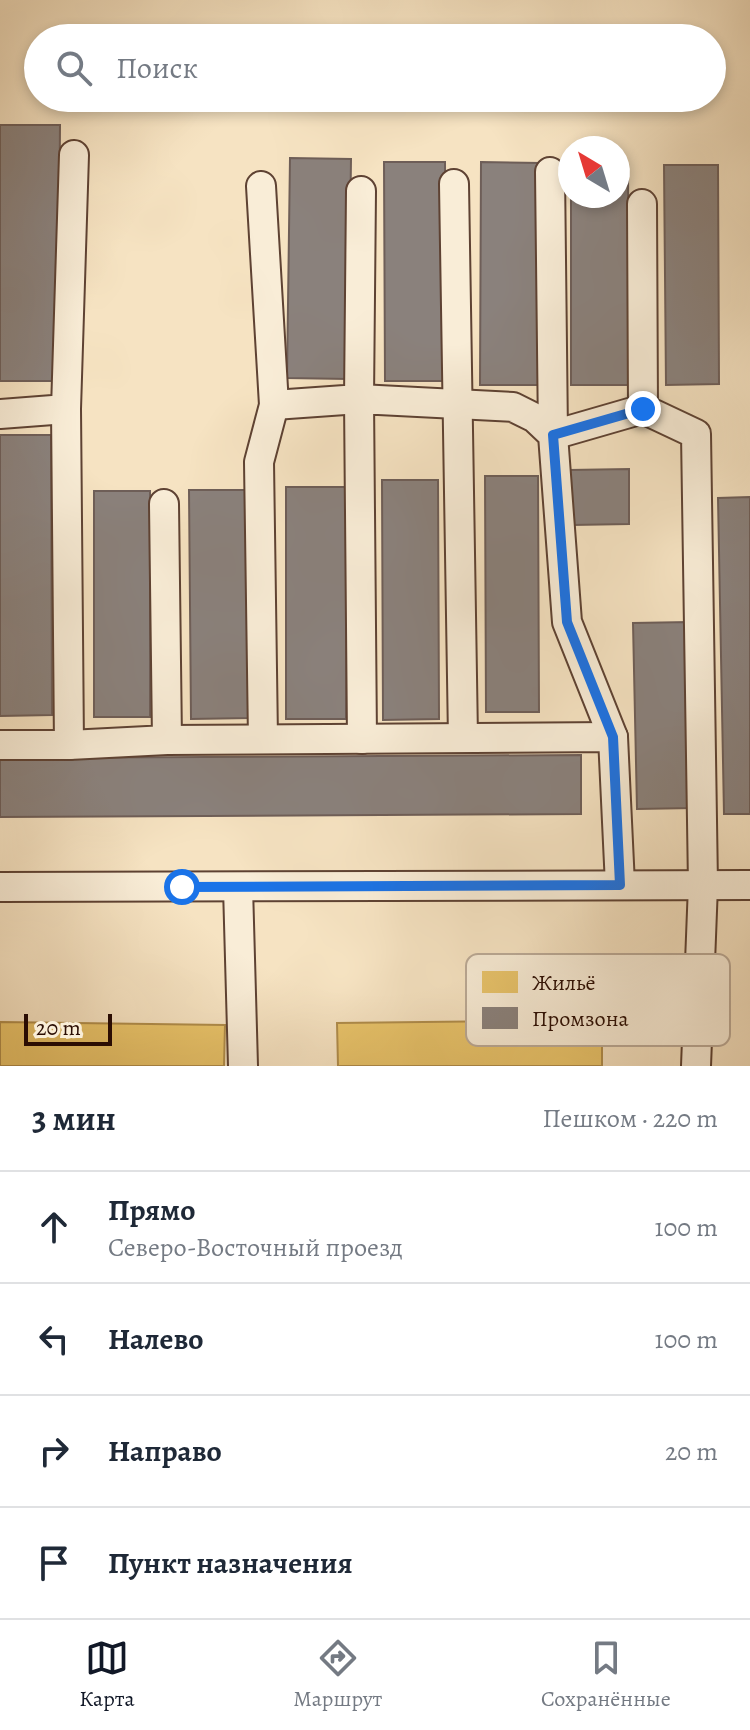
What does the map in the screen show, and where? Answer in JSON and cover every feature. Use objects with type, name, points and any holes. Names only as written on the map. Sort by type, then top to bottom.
[{"type":"street","points":[[69,745],[66,409],[74,155]]},
{"type":"street","points":[[550,172],[553,435],[567,622],[613,737],[620,885]]},
{"type":"street","points":[[454,184],[463,738]]},
{"type":"street","points":[[261,186],[274,405],[259,462],[263,739]]},
{"type":"street","points":[[361,191],[362,739]]},
{"type":"street","points":[[642,204],[643,409]]},
{"type":"street","points":[[274,405],[359,399],[513,407],[535,418],[553,435]]},
{"type":"street","points":[[0,414],[66,409]]},
{"type":"street","points":[[553,435],[643,409],[696,434],[703,885],[700,954]]},
{"type":"street","points":[[164,504],[167,740]]},
{"type":"street","points":[[0,745],[167,740],[613,737]]},
{"type":"street","points":[[0,887],[750,885]]},
{"type":"street","points":[[238,887],[243,1066]]},
{"type":"street","points":[[696,1066],[697,1046]]},
{"type":"building: Жильё","points":[[0,1022],[225,1025],[224,1066],[0,1066]]},
{"type":"building: Жильё","points":[[466,1022],[466,1046],[602,1046],[602,1066],[338,1066],[337,1023]]},
{"type":"building: Промзона","points":[[0,125],[60,125],[58,381],[0,381]]},
{"type":"building: Промзона","points":[[290,158],[351,159],[348,379],[287,378]]},
{"type":"building: Промзона","points":[[384,162],[445,162],[446,381],[385,381]]},
{"type":"building: Промзона","points":[[481,162],[540,163],[539,385],[480,385]]},
{"type":"building: Промзона","points":[[664,165],[718,165],[719,384],[666,385]]},
{"type":"building: Промзона","points":[[571,208],[628,208],[629,385],[571,385]]},
{"type":"building: Промзона","points":[[0,435],[51,435],[52,715],[0,716]]},
{"type":"building: Промзона","points":[[629,469],[629,524],[572,525],[570,470]]},
{"type":"building: Промзона","points":[[485,476],[538,476],[539,712],[486,712]]},
{"type":"building: Промзона","points":[[382,480],[438,480],[439,719],[383,720]]},
{"type":"building: Промзона","points":[[286,487],[347,487],[346,719],[286,719]]},
{"type":"building: Промзона","points":[[189,490],[248,490],[250,718],[191,719]]},
{"type":"building: Промзона","points":[[94,491],[150,491],[150,717],[94,717]]},
{"type":"building: Промзона","points":[[750,497],[750,814],[724,814],[718,498]]},
{"type":"building: Промзона","points":[[689,622],[693,808],[637,809],[633,623]]},
{"type":"building: Промзона","points":[[581,755],[581,814],[0,817],[0,758]]},
{"type":"route","points":[[182,887],[620,885],[613,737],[567,622],[553,435],[643,409]]}]
